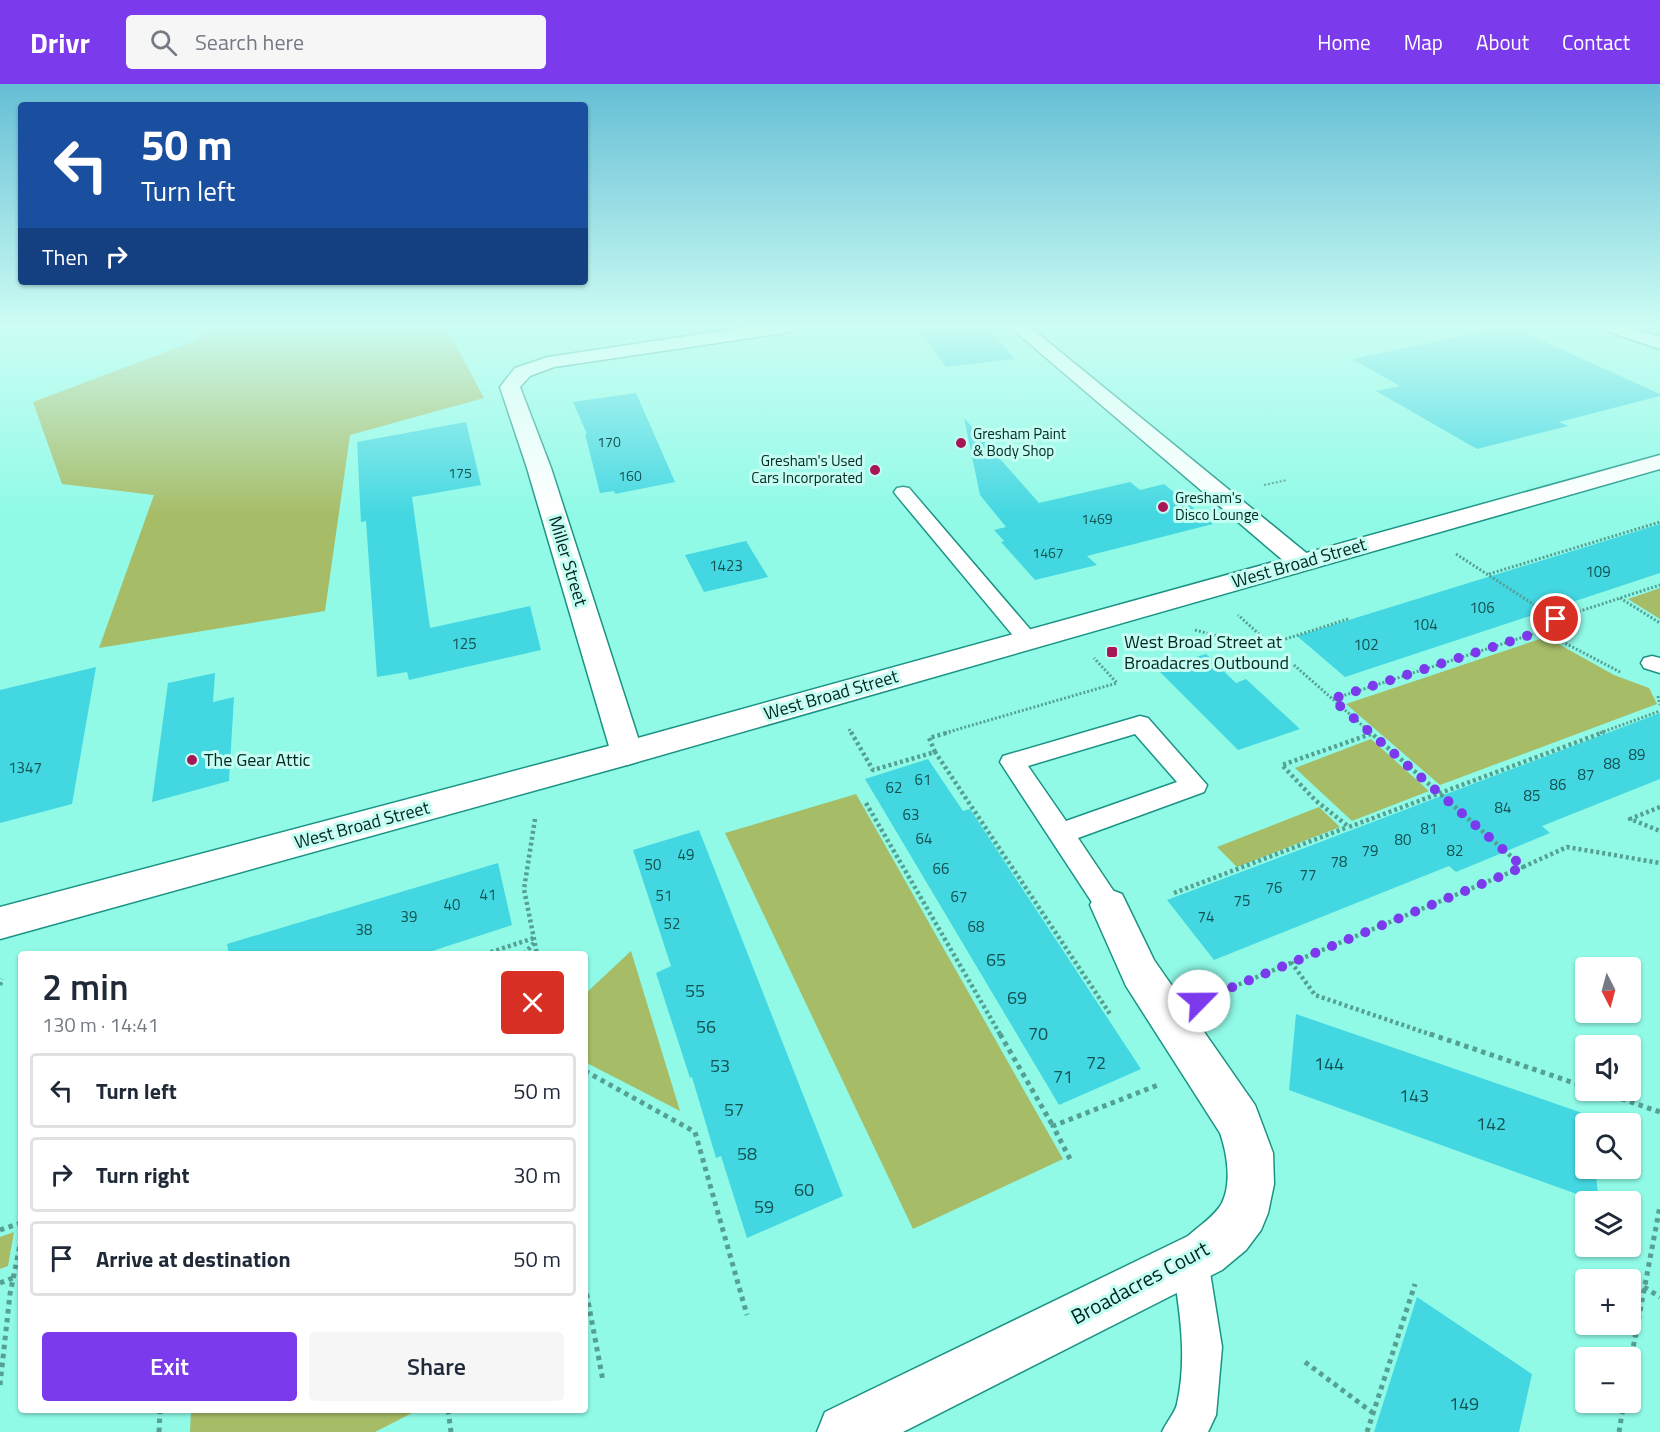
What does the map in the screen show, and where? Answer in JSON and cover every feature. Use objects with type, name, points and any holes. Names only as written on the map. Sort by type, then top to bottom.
[{"type":"street","name":"Miller Street","points":[[511,390],[539,468],[627,753]]},
{"type":"street","points":[[1094,390],[1301,562]]},
{"type":"street","name":"West Broad Street","points":[[0,923],[627,753],[1660,462]]},
{"type":"street","name":"Broadacres Court","points":[[845,1432],[1205,1253],[1229,1233],[1244,1213],[1250,1184],[1250,1153],[1239,1121],[1140,973],[1109,905]]},
{"type":"lane","points":[[903,492],[1028,640]]},
{"type":"lane","points":[[1060,834],[1195,785],[1140,724],[1012,762],[1060,834],[1109,905]]},
{"type":"lane","points":[[1182,1432],[1196,1414],[1203,1347],[1190,1260]]},
{"type":"path","points":[[1489,574],[1660,522]]},
{"type":"path","points":[[1450,550],[1556,619]]},
{"type":"path","points":[[1332,699],[1542,631],[1556,619],[1660,585]]},
{"type":"path","points":[[1620,598],[1660,622]]},
{"type":"path","points":[[1235,613],[1270,644]]},
{"type":"path","points":[[1184,628],[1258,647],[1348,619]]},
{"type":"path","points":[[1542,631],[1625,674]]},
{"type":"path","points":[[1091,655],[1118,684],[929,738],[935,752],[1112,1017]]},
{"type":"path","points":[[1294,665],[1523,867]]},
{"type":"path","points":[[1174,893],[1660,711]]},
{"type":"path","points":[[848,728],[873,770],[935,752]]},
{"type":"path","points":[[1349,827],[1315,800],[1282,765],[1371,734]]},
{"type":"path","points":[[866,804],[1070,1159]]},
{"type":"path","points":[[1660,807],[1630,819],[1660,831]]},
{"type":"path","points":[[535,819],[524,889],[536,951]]},
{"type":"path","points":[[1209,997],[1567,847],[1660,864]]},
{"type":"path","points":[[496,951],[534,941]]},
{"type":"path","points":[[526,951],[534,941]]},
{"type":"path","points":[[1291,962],[1315,995],[1575,1083]]},
{"type":"path","points":[[0,985],[2,979]]},
{"type":"path","points":[[588,1073],[695,1132],[747,1315]]},
{"type":"path","points":[[1151,1076],[1163,1093]]},
{"type":"path","points":[[1053,1126],[1158,1085]]},
{"type":"path","points":[[1628,1101],[1660,1112]]},
{"type":"path","points":[[1633,1347],[1660,1206]]},
{"type":"path","points":[[0,1230],[18,1224]]},
{"type":"path","points":[[0,1385],[18,1254]]},
{"type":"path","points":[[0,1283],[13,1278]]},
{"type":"path","points":[[1367,1432],[1415,1284]]},
{"type":"path","points":[[1644,1287],[1660,1297]]},
{"type":"path","points":[[588,1301],[603,1381]]},
{"type":"path","points":[[1305,1362],[1373,1413]]},
{"type":"path","points":[[159,1432],[160,1413]]},
{"type":"path","points":[[448,1413],[451,1432]]},
{"type":"path","points":[[1619,1432],[1622,1413]]},
{"type":"green space","points":[[65,390],[480,390],[484,398],[350,435],[325,611],[99,648],[154,495],[62,484],[33,402]]},
{"type":"green space","points":[[1660,588],[1660,619],[1628,599]]},
{"type":"green space","points":[[1546,637],[1614,675],[1649,688],[1657,704],[1440,785],[1346,704]]},
{"type":"green space","points":[[1371,739],[1429,791],[1352,821],[1295,768]]},
{"type":"green space","points":[[856,794],[1063,1159],[913,1229],[725,833]]},
{"type":"green space","points":[[1319,807],[1340,827],[1237,867],[1217,847]]},
{"type":"green space","points":[[631,951],[680,1111],[588,1064],[588,991]]},
{"type":"green space","points":[[14,1232],[8,1266],[0,1269],[0,1237]]},
{"type":"green space","points":[[191,1413],[412,1413],[375,1432],[190,1432]]},
{"type":"building","points":[[1651,390],[1660,396],[1559,422],[1568,426],[1477,449],[1376,391]]},
{"type":"building","points":[[636,393],[675,482],[615,494],[614,491],[600,493],[585,434],[587,434],[573,402]]},
{"type":"building","points":[[964,418],[1039,503],[1130,482],[1140,490],[1164,484],[1213,524],[1087,556],[1097,565],[1035,580],[1001,542],[1004,541],[994,530],[1006,527],[980,495]]},
{"type":"building","points":[[466,422],[481,485],[412,497],[430,628],[530,606],[541,650],[409,680],[407,672],[377,677],[366,521],[361,522],[357,442]]},
{"type":"building","points":[[1660,524],[1660,573],[1345,677],[1297,636]]},
{"type":"building","points":[[746,541],[768,577],[704,592],[685,555]]},
{"type":"building","points":[[1206,654],[1236,683],[1246,679],[1300,729],[1238,750],[1157,669]]},
{"type":"building","points":[[96,667],[72,804],[0,823],[0,690]]},
{"type":"building","points":[[215,673],[213,702],[234,697],[229,781],[152,802],[168,683]]},
{"type":"building","points":[[1660,713],[1660,779],[1542,826],[1550,833],[1456,872],[1449,866],[1214,960],[1167,900]]},
{"type":"building","points":[[928,759],[963,811],[970,809],[1141,1069],[1059,1105],[865,779]]},
{"type":"building","points":[[699,830],[843,1196],[747,1238],[721,1156],[716,1158],[692,1077],[690,1078],[656,973],[671,966],[633,850]]},
{"type":"building","points":[[498,863],[512,925],[432,951],[228,951],[227,944]]},
{"type":"building","points":[[1296,1014],[1582,1113],[1575,1113],[1575,1179],[1596,1179],[1598,1191],[1575,1191],[1575,1193],[1289,1090]]},
{"type":"building","points":[[1417,1297],[1532,1374],[1519,1432],[1374,1432]]},
{"type":"place","name":"Gresham Paint & Body Shop","points":[[961,443]]},
{"type":"place","name":"Gresham's Used Cars Incorporated","points":[[875,470]]},
{"type":"place","name":"Gresham's Disco Lounge","points":[[1163,507]]},
{"type":"place","name":"West Broad Street at Broadacres Outbound","points":[[1112,652]]},
{"type":"place","name":"The Gear Attic","points":[[192,760]]},
{"type":"route","points":[[1199,1001],[1523,867],[1332,699],[1542,631],[1556,619]]}]
